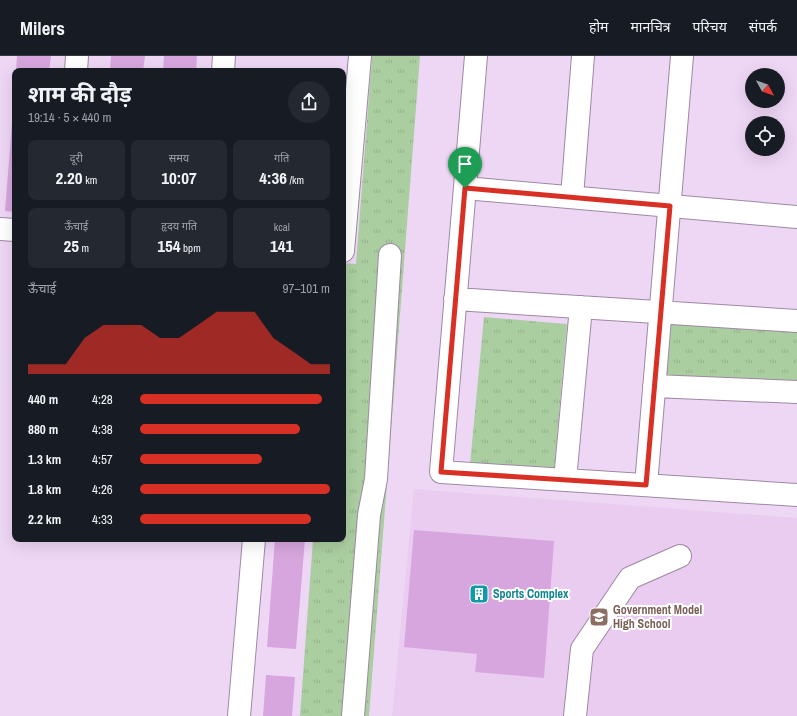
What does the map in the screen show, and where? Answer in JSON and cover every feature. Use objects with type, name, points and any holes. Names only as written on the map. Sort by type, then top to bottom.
[{"type":"street","points":[[76,68],[77,56]]},
{"type":"street","points":[[223,68],[224,56]]},
{"type":"street","points":[[346,217],[360,56]]},
{"type":"street","points":[[476,56],[441,472],[797,495]]},
{"type":"street","points":[[572,197],[584,56]]},
{"type":"street","points":[[646,485],[682,56]]},
{"type":"street","points":[[465,188],[797,217]]},
{"type":"street","points":[[0,229],[12,230]]},
{"type":"street","points":[[353,716],[369,515],[376,479],[390,254]]},
{"type":"street","points":[[455,298],[797,321]]},
{"type":"street","points":[[565,480],[581,307]]},
{"type":"street","points":[[654,386],[797,392]]},
{"type":"street","points":[[239,716],[254,542]]},
{"type":"street","points":[[575,716],[582,649],[630,578],[680,556]]},
{"type":"shaded area","name":"Government Model High School","points":[[414,489],[797,518],[797,716],[392,716]]},
{"type":"green space","points":[[372,56],[420,56],[369,716],[300,716],[313,542],[346,542],[346,263],[356,264]]},
{"type":"green space","points":[[484,317],[567,324],[554,471],[470,464]]},
{"type":"green space","points":[[664,323],[797,330],[797,385],[661,378]]},
{"type":"building","points":[[17,56],[51,56],[49,68],[16,68]]},
{"type":"building","points":[[111,56],[145,56],[143,68],[110,68]]},
{"type":"building","points":[[164,56],[197,56],[196,68],[163,68]]},
{"type":"building","points":[[12,123],[12,212],[5,211]]},
{"type":"building","name":"Sports Complex","points":[[414,530],[554,541],[544,678],[475,672],[477,654],[404,647]]},
{"type":"building","points":[[275,542],[305,542],[296,649],[267,647]]},
{"type":"building","points":[[266,675],[295,677],[292,716],[263,716]]},
{"type":"place","name":"Sports Complex","points":[[479,594]]},
{"type":"place","name":"Government Model High School","points":[[599,617]]},
{"type":"route","points":[[465,188],[670,206],[646,485],[441,472],[465,188]]}]
